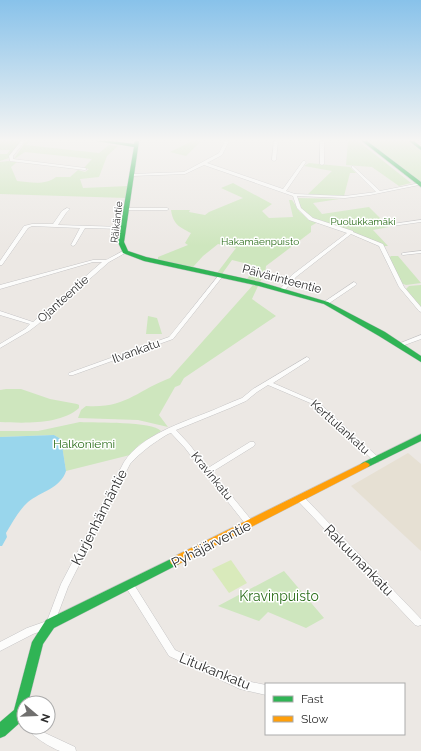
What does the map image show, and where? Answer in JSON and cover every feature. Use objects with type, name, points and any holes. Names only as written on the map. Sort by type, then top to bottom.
[{"type":"main road","name":"Räikäntie","points":[[125,252],[121,242],[132,176]]},
{"type":"main road","points":[[410,176],[420,184]]},
{"type":"main road","name":"Päivärinteentie","points":[[125,252],[144,259],[282,290],[326,303],[400,345],[421,360]]},
{"type":"main road","name":"Pyhäjärventie","points":[[50,624],[130,586],[421,437]]},
{"type":"main road","points":[[26,695],[38,642],[50,624]]},
{"type":"main road","points":[[0,730],[16,721]]},
{"type":"street","points":[[241,176],[295,195],[341,197],[379,192],[420,184]]},
{"type":"street","points":[[284,191],[294,176]]},
{"type":"street","points":[[362,176],[379,192]]},
{"type":"street","points":[[295,195],[299,208],[306,216],[351,232],[381,245],[402,287],[421,310]]},
{"type":"street","points":[[55,225],[64,212],[68,209]]},
{"type":"street","points":[[127,209],[166,209]]},
{"type":"street","points":[[392,225],[421,221]]},
{"type":"street","points":[[0,264],[26,227],[35,225],[55,225],[123,228]]},
{"type":"street","points":[[73,245],[83,227]]},
{"type":"street","points":[[282,290],[294,276],[351,232]]},
{"type":"street","name":"Ojanteentie","points":[[0,346],[19,336],[35,324],[107,261],[125,252]]},
{"type":"street","points":[[403,254],[421,252]]},
{"type":"street","points":[[0,287],[93,261],[107,261]]},
{"type":"street","name":"Ilvankatu","points":[[71,374],[171,338],[221,276]]},
{"type":"street","points":[[326,303],[354,284]]},
{"type":"street","points":[[0,313],[35,324]]},
{"type":"street","points":[[400,345],[421,337]]},
{"type":"street","points":[[172,430],[244,400],[256,390],[270,384],[307,359]]},
{"type":"street","name":"Kerttulankatu","points":[[270,384],[317,404],[377,460]]},
{"type":"street","name":"Kravinkatu","points":[[172,430],[250,524]]},
{"type":"street","name":"Kurjenhännäntie","points":[[50,624],[64,587],[127,462],[138,448],[172,430]]},
{"type":"street","points":[[208,472],[252,444]]},
{"type":"street","name":"Rakuunankatu","points":[[301,499],[418,622]]},
{"type":"street","name":"Litukankatu","points":[[130,586],[172,653],[240,684],[265,690]]},
{"type":"street","name":"Pyhäjärventie","points":[[0,647],[30,631],[50,624]]},
{"type":"street","points":[[41,735],[71,751]]},
{"type":"shaded area","points":[[408,453],[421,464],[421,551],[351,486]]},
{"type":"green space","points":[[0,176],[15,176],[17,181],[32,183],[47,182],[56,177],[99,176],[80,179],[83,188],[128,186],[126,198],[0,194]]},
{"type":"green space","points":[[327,176],[349,176],[344,196],[307,195]]},
{"type":"green space","points":[[385,176],[402,176],[411,183],[399,186]]},
{"type":"green space","points":[[413,176],[421,176],[421,182]]},
{"type":"green space","name":"Hakamäenpuisto","points":[[233,183],[272,204],[262,211],[269,218],[293,217],[289,200],[292,200],[300,212],[310,219],[318,222],[311,226],[311,232],[266,266],[265,273],[260,282],[247,279],[256,266],[232,260],[222,274],[217,273],[236,248],[218,244],[203,256],[193,267],[158,260],[158,257],[188,245],[185,243],[191,233],[183,229],[175,222],[171,210],[190,210],[189,212],[205,215],[243,198],[221,188]]},
{"type":"green space","name":"Puolukkamäki","points":[[297,198],[339,199],[313,203],[322,214],[369,207],[389,227],[373,230],[388,246],[383,246],[312,218],[300,208]]},
{"type":"green space","points":[[391,256],[398,256],[421,283],[406,285],[401,283],[389,258]]},
{"type":"green space","points":[[253,285],[258,286],[252,299],[276,316],[184,378],[180,385],[175,387],[159,415],[168,427],[138,420],[78,418],[81,410],[86,406],[111,405],[121,402],[170,378]]},
{"type":"green space","points":[[421,285],[421,308],[406,289],[409,286]]},
{"type":"green space","points":[[148,316],[157,318],[162,334],[146,334]]},
{"type":"green space","points":[[21,389],[50,399],[77,404],[79,405],[79,408],[62,418],[41,422],[0,422],[0,390]]},
{"type":"green space","name":"Halkoniemi","points":[[80,422],[136,424],[156,428],[161,431],[139,445],[130,455],[66,471],[61,439],[54,435],[0,437],[0,431],[38,431]]},
{"type":"green space","points":[[231,560],[247,583],[229,593],[212,569]]},
{"type":"green space","name":"Kravinpuisto","points":[[284,571],[324,618],[306,628],[268,612],[259,621],[218,606]]},
{"type":"water","points":[[54,435],[61,439],[66,471],[60,482],[33,498],[25,505],[6,533],[7,537],[2,546],[0,546],[0,437]]},
{"type":"traffic: fast","points":[[131,176],[121,242],[125,252],[144,259],[260,284],[326,303],[382,334],[421,360]]},
{"type":"traffic: fast","points":[[409,176],[421,185]]},
{"type":"traffic: fast","points":[[365,465],[421,437]]},
{"type":"traffic: fast","points":[[0,731],[19,714],[38,642],[50,624],[175,561]]},
{"type":"traffic: slow","points":[[175,561],[365,465]]}]
